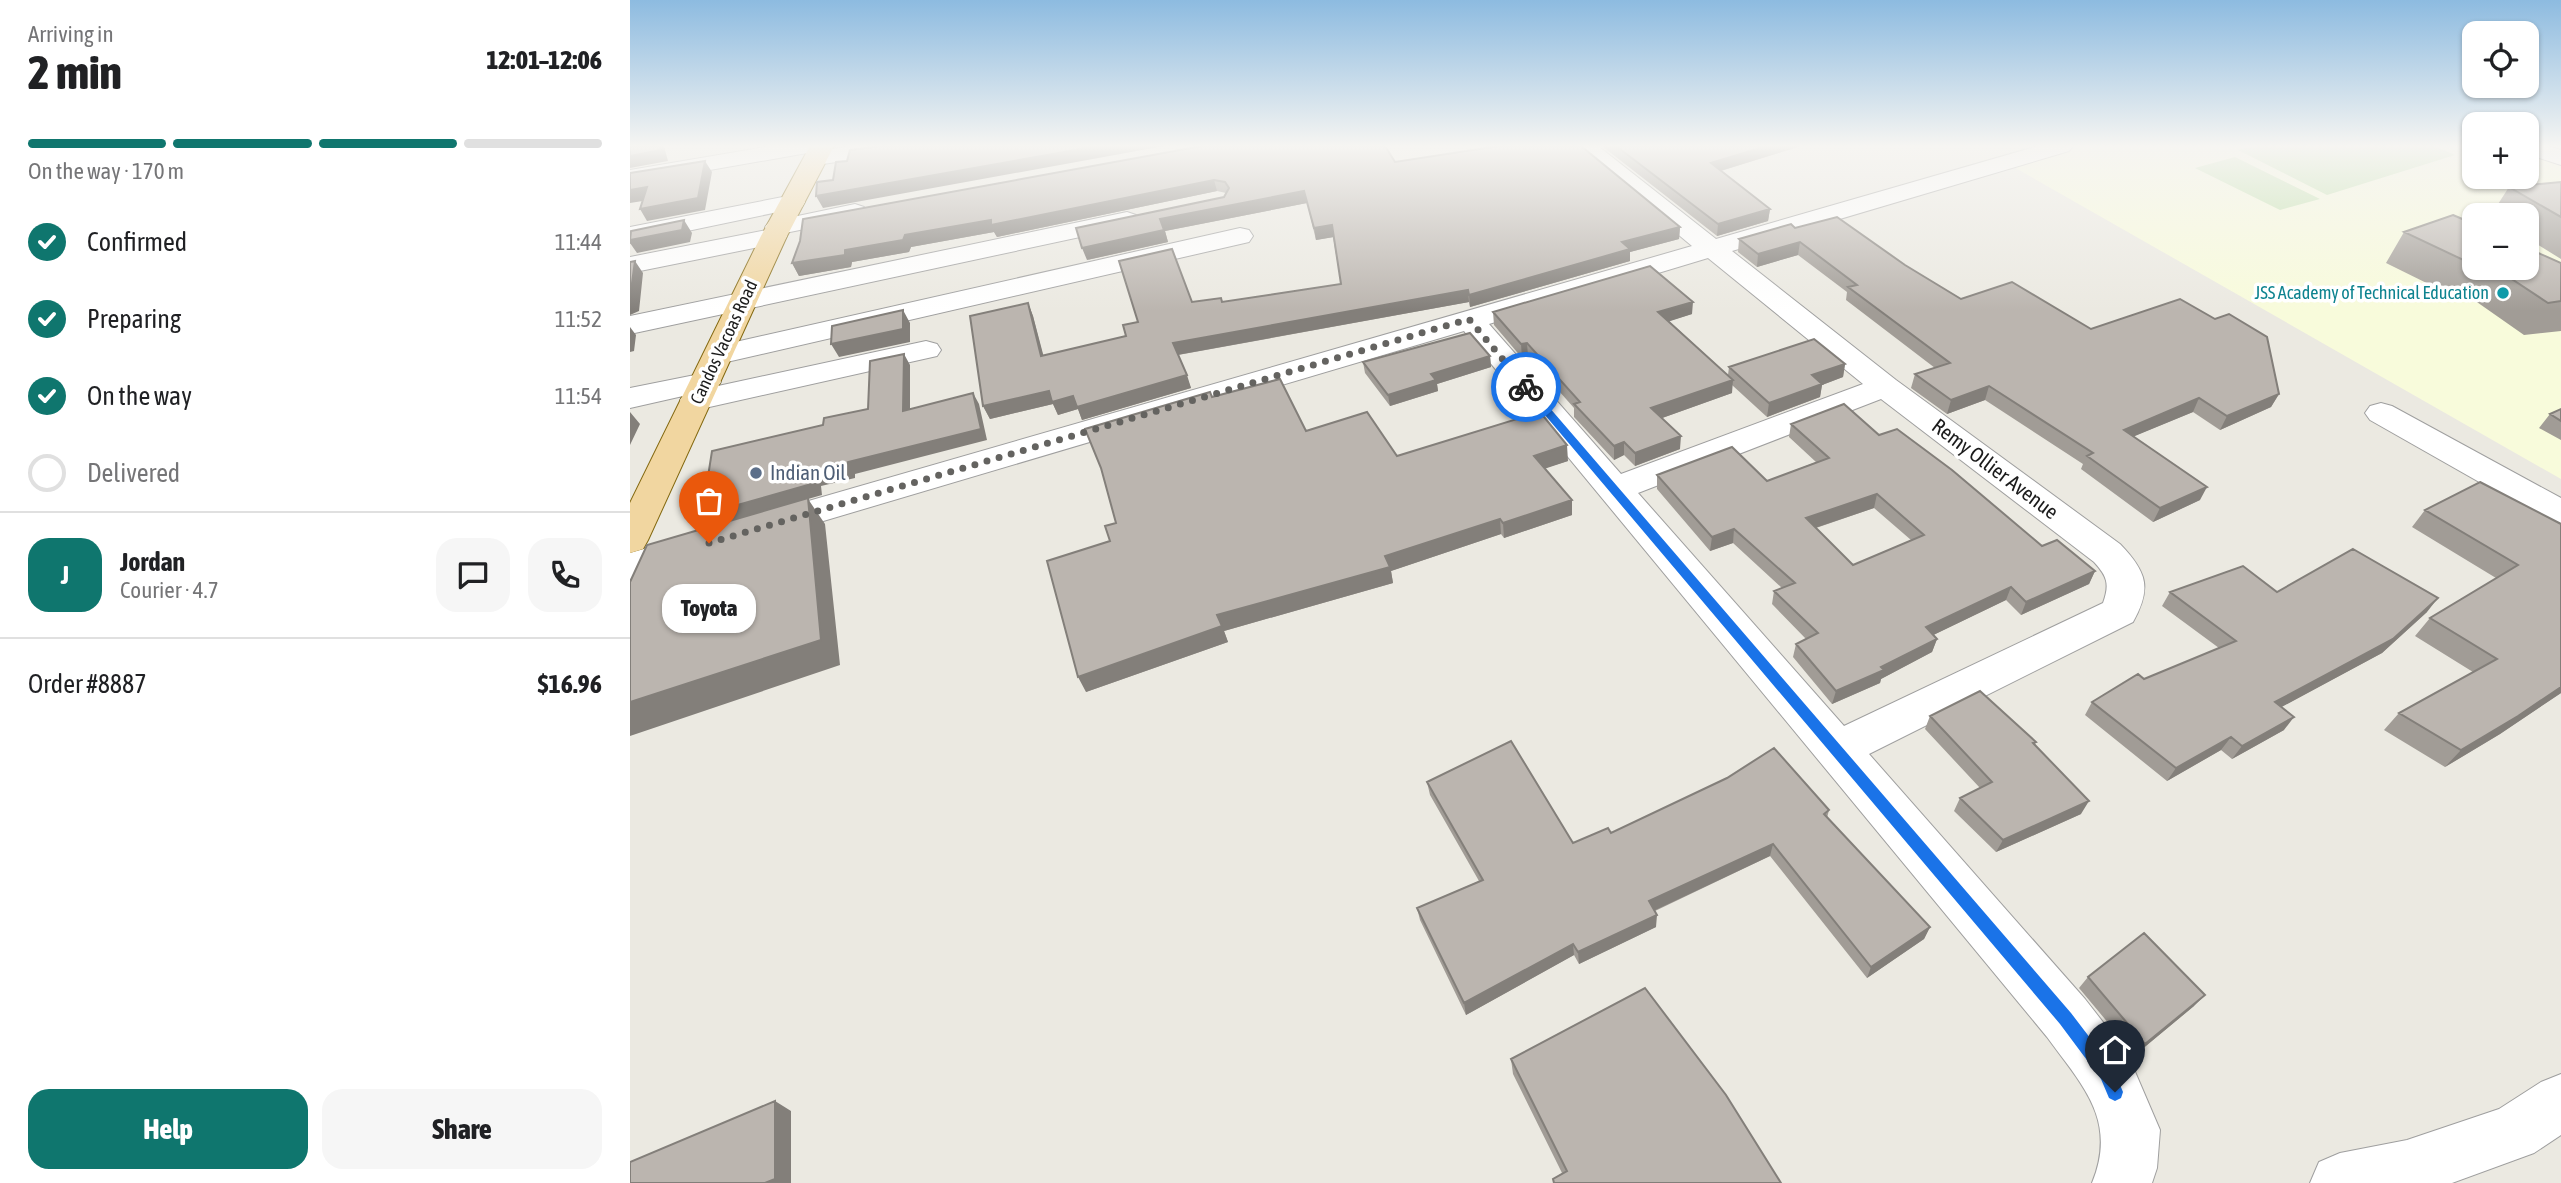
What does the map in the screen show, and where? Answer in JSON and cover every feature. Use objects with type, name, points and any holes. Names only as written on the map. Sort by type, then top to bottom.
[{"type":"main road","name":"Candos Vacoas Road","points":[[630,540],[792,201]]},
{"type":"street","name":"Remy Ollier Avenue","points":[[1653,201],[1885,387],[2107,553],[2124,570],[2129,588],[2119,612],[1836,750]]},
{"type":"street","points":[[630,566],[1870,201]]},
{"type":"street","points":[[630,235],[782,222],[873,209]]},
{"type":"street","points":[[630,325],[1150,215]]},
{"type":"street","points":[[630,265],[782,222]]},
{"type":"street","points":[[630,398],[1240,236]]},
{"type":"street","points":[[1469,319],[2066,1018],[2107,1073],[2131,1130],[2128,1168],[2122,1183]]},
{"type":"street","points":[[706,379],[926,350]]},
{"type":"street","points":[[1614,489],[1885,387]]},
{"type":"street","points":[[2381,413],[2561,513]]},
{"type":"street","points":[[2340,1183],[2407,1169],[2514,1133],[2561,1102]]},
{"type":"shaded area","points":[[2074,201],[2561,201],[2561,479]]},
{"type":"green space","points":[[2262,201],[2312,201],[2280,210]]},
{"type":"building","points":[[642,201],[681,201],[640,209]]},
{"type":"building","points":[[900,201],[1109,201],[991,225],[991,220],[905,235],[903,240],[845,250],[845,255],[792,263],[800,241],[803,219]]},
{"type":"building","points":[[1204,201],[1252,201],[1160,219],[1164,230],[1082,248],[1076,228]]},
{"type":"building","points":[[1307,201],[1648,201],[1680,227],[1622,242],[1630,249],[1469,295],[1468,290],[1173,343],[1187,375],[1077,407],[1073,396],[1052,402],[1049,391],[983,406],[970,316],[1028,303],[1041,356],[1126,336],[1123,325],[1138,322],[1119,261],[1172,249],[1192,302],[1221,298],[1222,302],[1341,284],[1332,225],[1314,228]]},
{"type":"building","points":[[1688,201],[1760,201],[1770,209],[1718,224]]},
{"type":"building","points":[[2534,201],[2561,201],[2561,217]]},
{"type":"building","points":[[2453,215],[2462,219],[2462,259],[2404,232]]},
{"type":"building","points":[[1837,217],[1905,265],[1961,299],[2012,282],[2091,329],[2180,299],[2215,319],[2229,314],[2267,337],[2279,394],[2227,416],[2199,398],[2124,430],[2207,487],[2160,508],[2087,456],[2093,453],[1989,386],[1951,400],[1915,374],[1950,363],[1848,287],[1857,285],[1800,242],[1758,254],[1739,239],[1791,224],[1795,228]]},
{"type":"building","points":[[684,220],[682,230],[630,240],[631,231]]},
{"type":"building","points":[[2539,253],[2561,263],[2561,301],[2548,303],[2513,280],[2539,280]]},
{"type":"building","points":[[635,261],[630,298],[630,262]]},
{"type":"building","points":[[1650,266],[1693,302],[1658,312],[1733,380],[1651,408],[1681,436],[1635,453],[1624,442],[1614,446],[1574,404],[1580,402],[1527,343],[1521,344],[1493,312]]},
{"type":"building","points":[[903,310],[903,329],[831,344],[832,326]]},
{"type":"building","points":[[1470,333],[1490,356],[1431,374],[1436,380],[1388,395],[1363,362]]},
{"type":"building","points":[[1814,339],[1845,364],[1812,375],[1822,384],[1769,403],[1729,367]]},
{"type":"building","points":[[904,354],[903,411],[973,393],[981,429],[848,462],[847,467],[814,475],[815,483],[702,515],[712,451],[823,425],[824,418],[868,409],[870,361]]},
{"type":"building","points":[[1280,379],[1306,431],[1367,412],[1397,456],[1540,412],[1567,445],[1534,456],[1572,500],[1503,523],[1500,519],[1385,556],[1390,567],[1217,615],[1222,626],[1078,677],[1047,561],[1110,541],[1105,526],[1116,523],[1101,468],[1085,429],[1210,392],[1212,397]]},
{"type":"building","points":[[1844,404],[1879,435],[1897,429],[1952,470],[2042,546],[2057,540],[2095,571],[2026,602],[2011,587],[1926,627],[1937,639],[1881,667],[1884,670],[1836,691],[1796,644],[1818,633],[1774,591],[1795,583],[1734,529],[1712,537],[1657,475],[1732,447],[1767,481],[1829,458],[1791,424]],"holes":[[[1877,494],[1924,535],[1853,565],[1806,518]]]},
{"type":"building","points":[[2561,409],[2561,421],[2550,414]]},
{"type":"building","points":[[2480,482],[2561,524],[2561,687],[2461,750],[2399,713],[2497,659],[2430,618],[2518,565],[2425,510]]},
{"type":"building","points":[[808,498],[821,640],[630,702],[630,582],[647,545]]},
{"type":"building","points":[[2353,549],[2438,598],[2393,639],[2275,702],[2294,717],[2242,746],[2231,737],[2176,768],[2092,702],[2138,674],[2144,679],[2236,641],[2170,592],[2243,566],[2277,592]]},
{"type":"building","points":[[1980,691],[2036,742],[2033,743],[2089,801],[2003,840],[1960,798],[1992,782],[1930,716]]},
{"type":"building","points":[[1511,741],[1573,843],[1608,828],[1611,833],[1727,778],[1774,748],[1829,810],[1824,814],[1930,927],[1871,967],[1773,844],[1649,901],[1657,915],[1578,952],[1573,944],[1464,1003],[1417,908],[1483,880],[1427,782]]},
{"type":"building","points":[[2144,933],[2205,995],[2145,1044],[2088,977]]},
{"type":"building","points":[[1645,988],[1726,1095],[1781,1183],[1554,1183],[1553,1179],[1567,1171],[1511,1059]]},
{"type":"building","points":[[775,1101],[775,1179],[765,1183],[630,1183],[630,1162]]},
{"type":"way so far","points":[[709,543],[1469,319],[1526,387]]},
{"type":"place","name":"JSS Academy of Technical Education","points":[[2503,293]]},
{"type":"place","name":"Indian Oil","points":[[756,473]]},
{"type":"place","name":"Toyota","points":[[709,543]]},
{"type":"route","points":[[1526,387],[2066,1018],[2107,1073],[2115,1092]]}]
